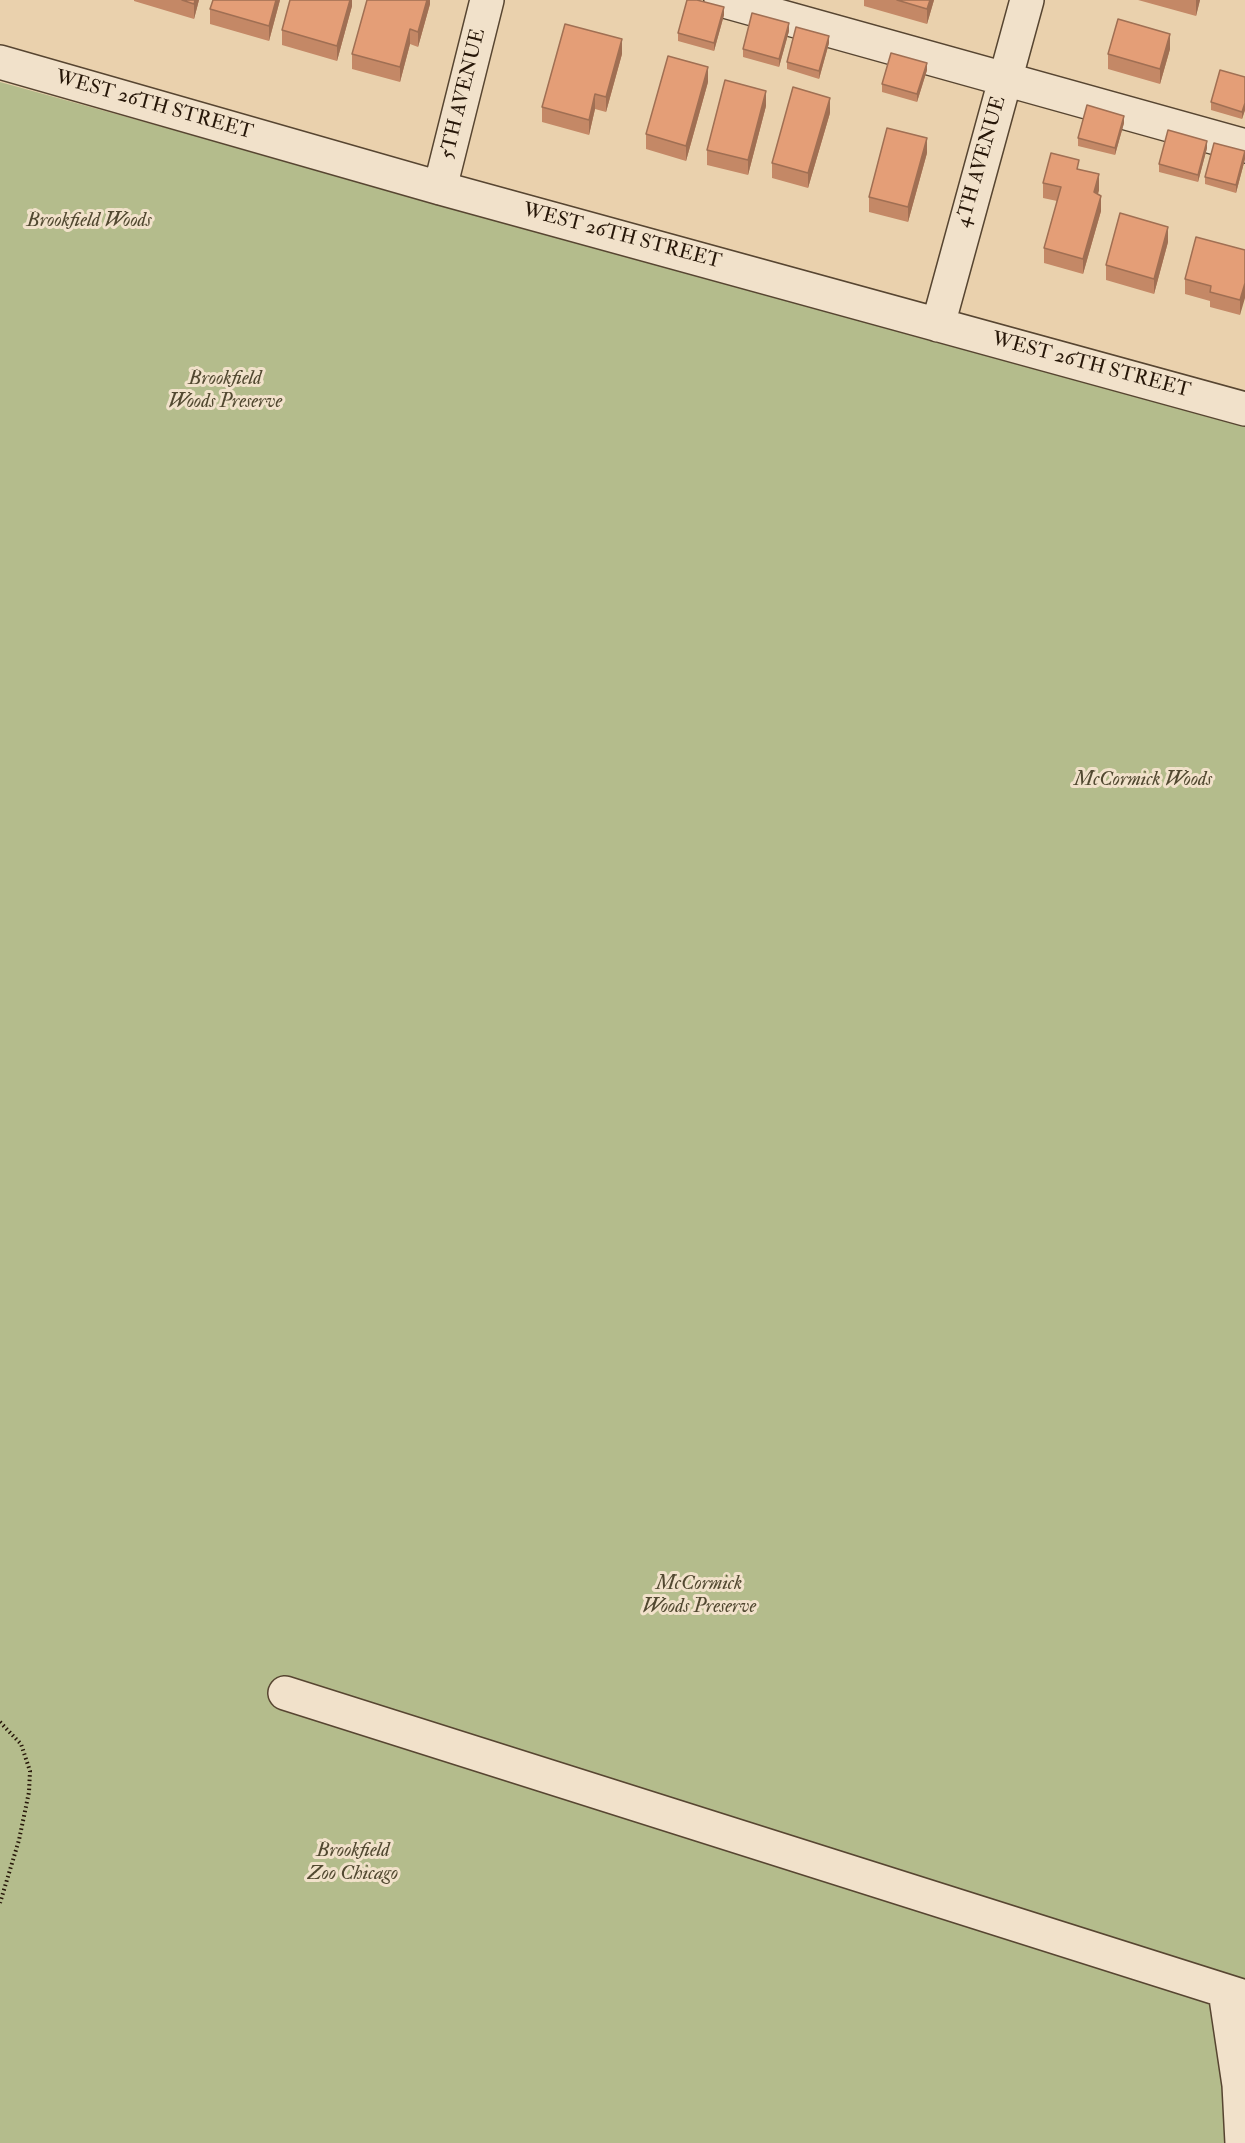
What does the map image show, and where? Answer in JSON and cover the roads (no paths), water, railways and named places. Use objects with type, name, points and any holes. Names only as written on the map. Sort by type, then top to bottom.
[{"type":"street","name":"5TH AVENUE","points":[[440,188],[488,0]]},
{"type":"street","points":[[721,0],[1245,146]]},
{"type":"street","name":"4TH AVENUE","points":[[938,325],[1027,0]]},
{"type":"street","name":"WEST 26TH STREET","points":[[0,62],[440,188],[1245,409]]},
{"type":"street","points":[[285,1693],[1235,1994],[1242,2143]]},
{"type":"park label","name":"Brookfield Woods","points":[[89,222]]},
{"type":"park label","name":"Brookfield Woods Preserve","points":[[225,392]]},
{"type":"park label","name":"McCormick Woods","points":[[1143,781]]},
{"type":"park label","name":"McCormick Woods Preserve","points":[[699,1596]]},
{"type":"park label","name":"Brookfield Zoo Chicago","points":[[353,1864]]}]
